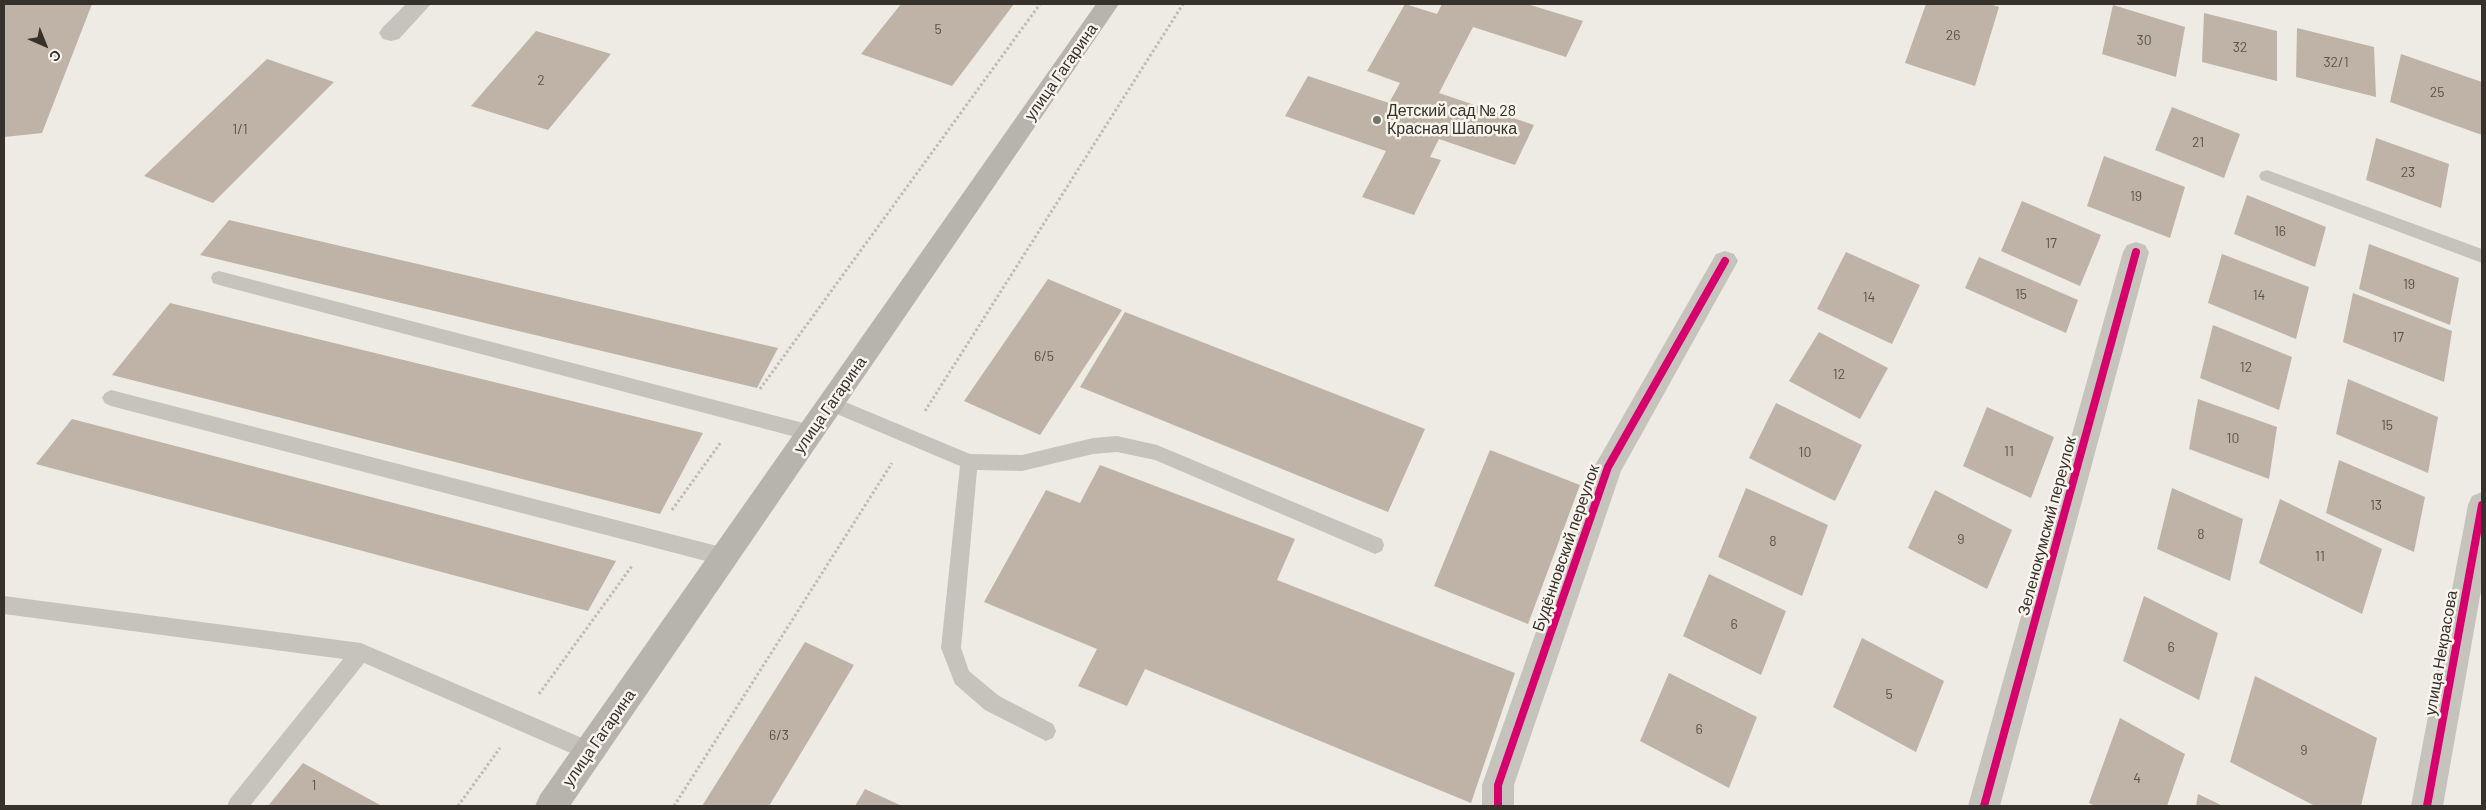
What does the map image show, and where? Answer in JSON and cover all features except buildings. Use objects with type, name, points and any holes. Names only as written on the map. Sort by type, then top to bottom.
[{"type":"main road","name":"улица Гагарина","points":[[551,806],[1108,4]]},
{"type":"street","points":[[391,33],[420,4]]},
{"type":"street","name":"Зеленокумский переулок","points":[[1984,806],[2136,252]]},
{"type":"street","name":"Будённовский переулок","points":[[1498,806],[1498,785],[1608,467],[1725,261]]},
{"type":"street","name":"улица Некрасова","points":[[2427,806],[2482,506]]},
{"type":"lane","points":[[2268,176],[2482,256]]},
{"type":"lane","points":[[219,278],[811,433]]},
{"type":"lane","points":[[111,398],[725,557]]},
{"type":"lane","points":[[831,404],[969,462],[1022,463],[1093,446],[1117,444],[1157,453],[1375,544]]},
{"type":"lane","points":[[969,462],[951,648],[962,677],[992,703],[1046,731]]},
{"type":"lane","points":[[4,605],[362,652],[589,751]]},
{"type":"lane","points":[[236,806],[362,652]]},
{"type":"path","points":[[674,806],[1183,4]]},
{"type":"cycle path","points":[[1984,806],[2136,252]]},
{"type":"cycle path","points":[[1498,806],[1498,785],[1608,467],[1725,261]]},
{"type":"cycle path","points":[[2427,806],[2482,505]]},
{"type":"place","name":"Детский сад № 28 Красная Шапочка","points":[[1377,120]]}]
